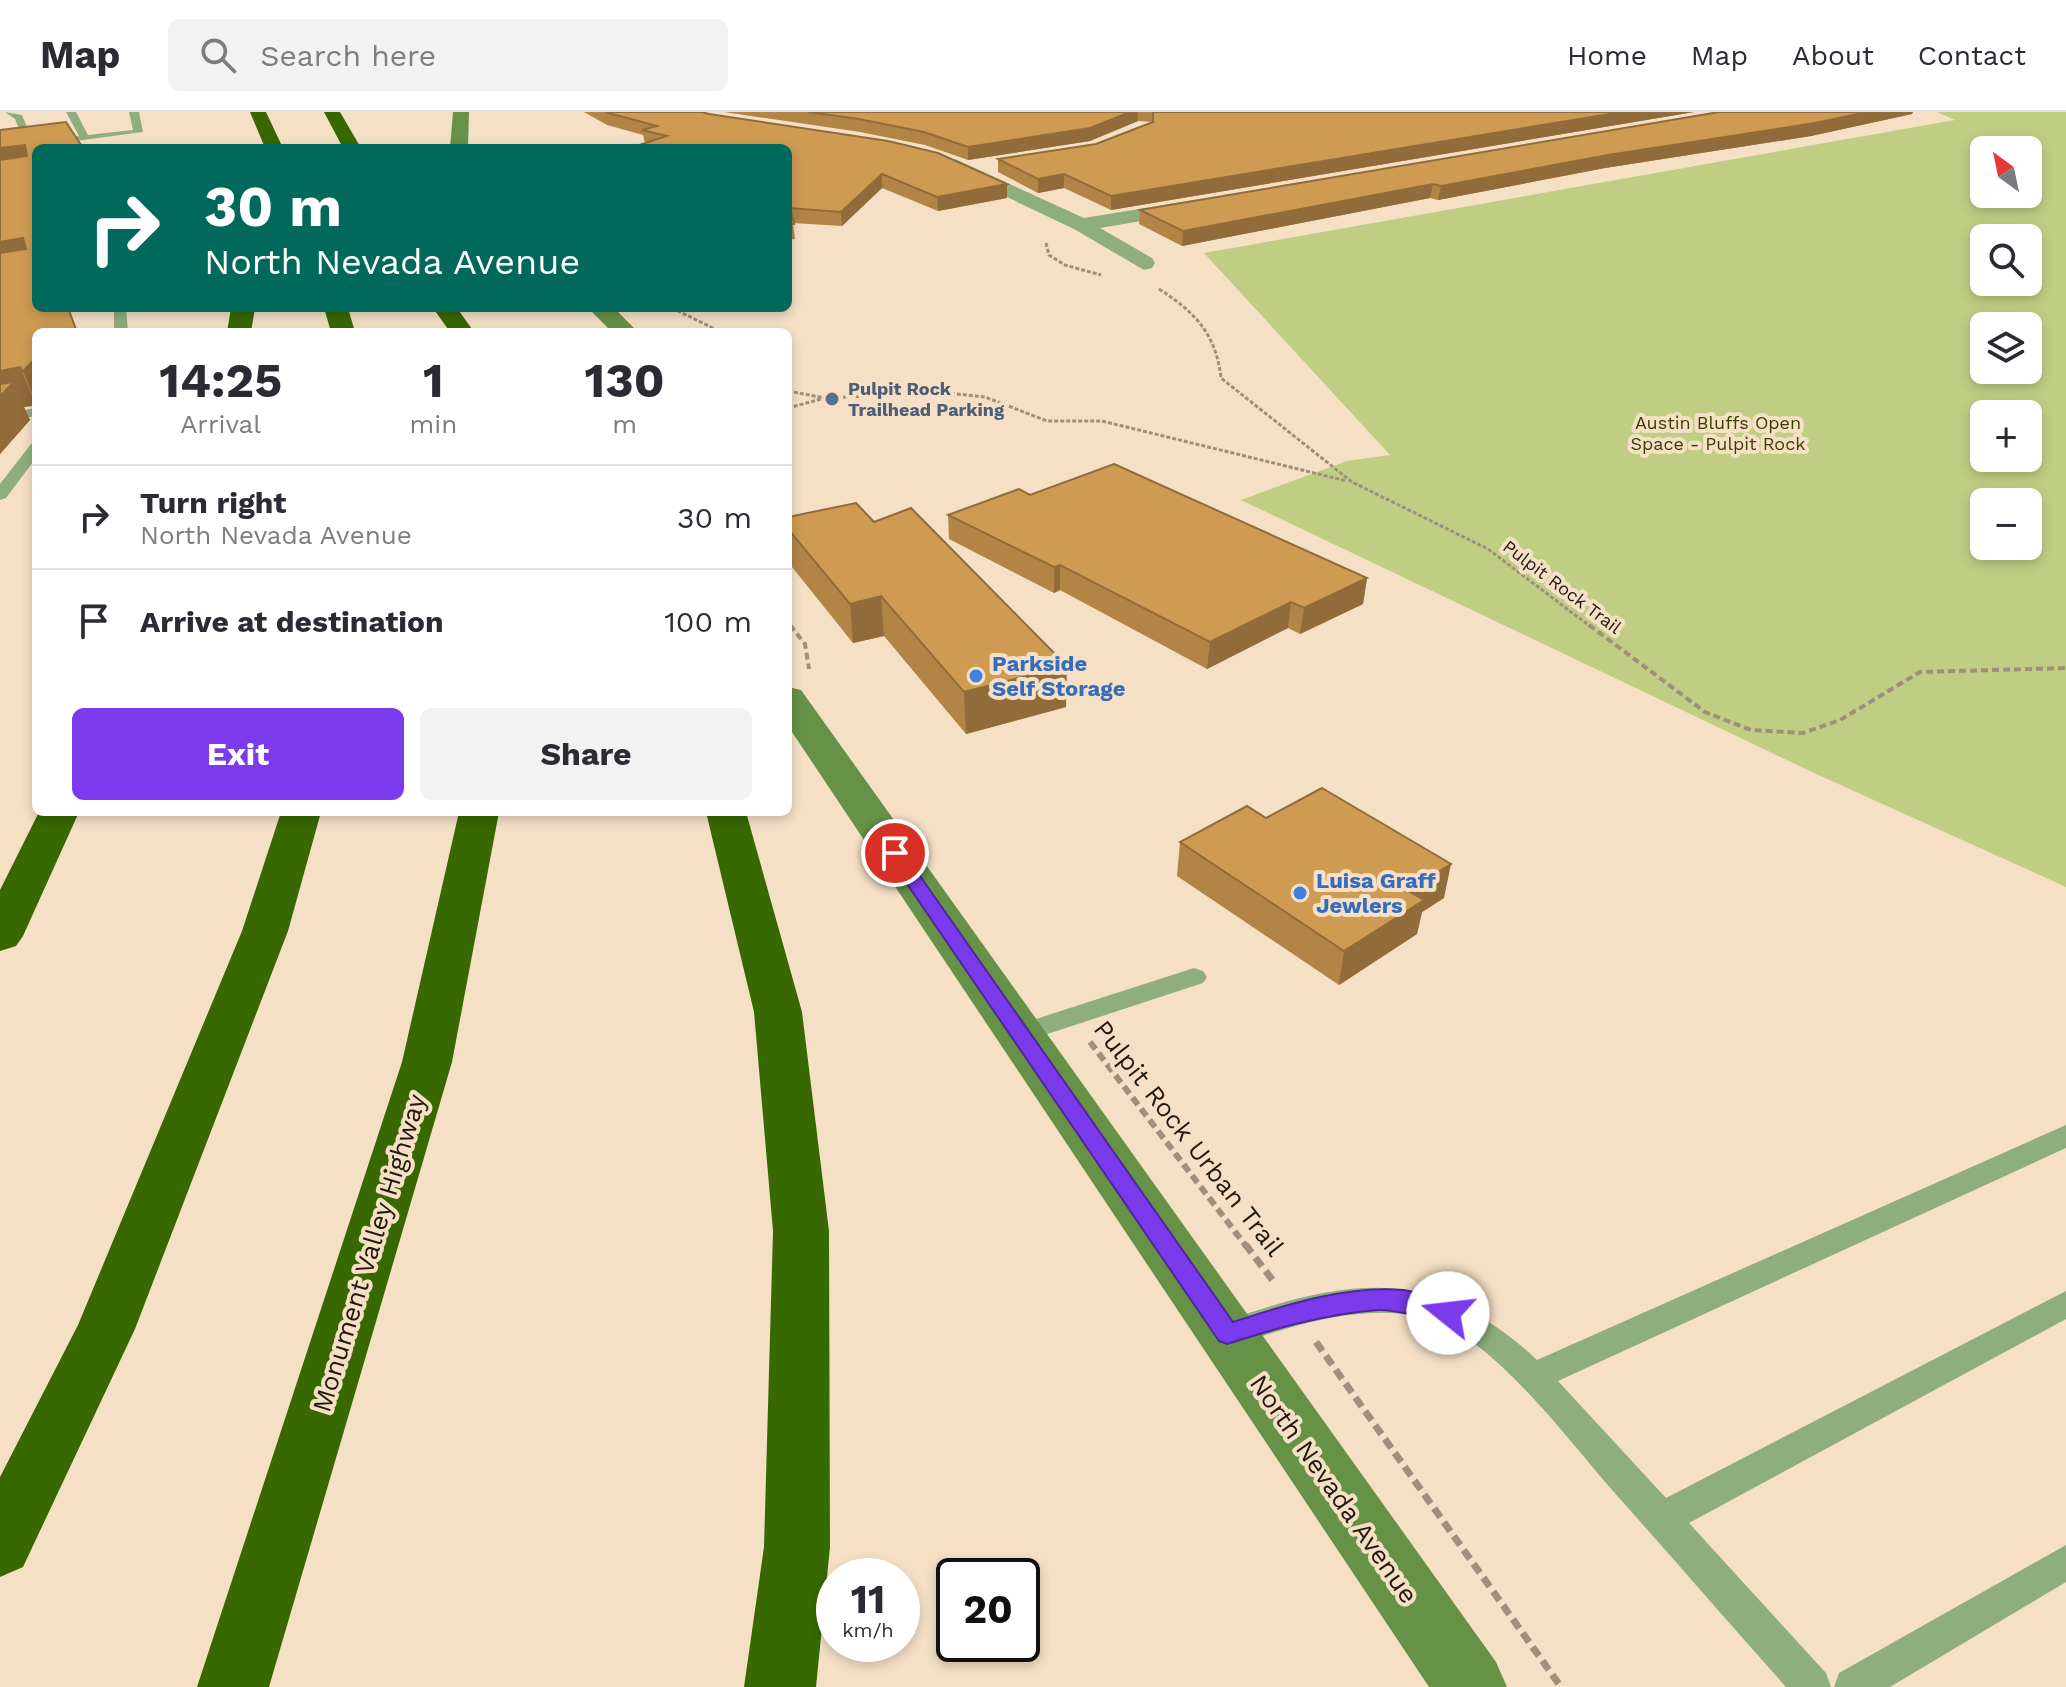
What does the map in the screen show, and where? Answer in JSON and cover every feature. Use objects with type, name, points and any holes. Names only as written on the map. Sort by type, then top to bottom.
[{"type":"highway","points":[[258,112],[272,144]]},
{"type":"highway","points":[[332,112],[350,144]]},
{"type":"highway","points":[[0,936],[57,816]]},
{"type":"highway","points":[[0,1545],[106,1329],[265,931],[300,816]]},
{"type":"highway","name":"Monument Valley Highway","points":[[233,1687],[427,1062],[478,816]]},
{"type":"highway","points":[[727,816],[778,1012],[801,1231],[797,1547],[780,1687]]},
{"type":"main road","points":[[459,144],[461,112]]},
{"type":"main road","points":[[604,312],[622,328]]},
{"type":"main road","name":"North Nevada Avenue","points":[[799,687],[1020,1034],[1471,1687]]},
{"type":"street","points":[[936,158],[1081,225],[1144,263]]},
{"type":"street","points":[[964,169],[993,164]]},
{"type":"street","points":[[1081,225],[1221,201]]},
{"type":"lane","points":[[0,116],[10,112],[19,117],[30,145],[0,148]]},
{"type":"lane","points":[[71,112],[86,139]]},
{"type":"lane","points":[[39,144],[138,132],[134,112]]},
{"type":"lane","points":[[0,418],[32,413]]},
{"type":"lane","points":[[0,495],[32,452]]},
{"type":"lane","points":[[1020,1034],[1194,977]]},
{"type":"lane","points":[[1532,1377],[2066,1136]]},
{"type":"lane","points":[[1227,1334],[1295,1312],[1377,1300],[1405,1300],[1432,1306],[1465,1319],[1532,1377],[1812,1687]]},
{"type":"lane","points":[[1662,1519],[2066,1304]]},
{"type":"lane","points":[[1853,1687],[2066,1562]]},
{"type":"path","name":"Pulpit Rock Trail","points":[[1144,263],[1128,270],[1201,320],[1219,348],[1221,378],[1352,482],[1488,549],[1705,712],[1751,730],[1803,733],[1840,720],[1920,672],[2066,668]]},
{"type":"path","points":[[680,312],[713,328]]},
{"type":"path","points":[[792,392],[825,398]]},
{"type":"path","points":[[792,407],[825,398],[948,393],[985,397],[1047,421],[1102,421],[1352,482]]},
{"type":"path","points":[[792,627],[805,644],[799,687]]},
{"type":"path","name":"Pulpit Rock Urban Trail","points":[[1071,1017],[1295,1312],[1561,1687]]},
{"type":"green space","name":"Austin Bluffs Open Space - Pulpit Rock","points":[[1937,112],[2066,112],[2066,887],[1814,773],[1241,500],[1347,461],[1390,455],[1204,253],[1955,120]]},
{"type":"building","points":[[605,112],[702,112],[888,141],[938,153],[1007,184],[937,197],[882,174],[841,212],[792,208],[792,144],[642,144],[667,136],[642,130],[657,126]]},
{"type":"building","points":[[808,112],[1130,112],[1090,128],[968,147],[924,132]]},
{"type":"building","points":[[1153,112],[1622,112],[1111,196],[1064,174],[1038,179],[998,159],[1096,144],[1153,122]]},
{"type":"building","points":[[1719,112],[1867,112],[1441,186],[1433,184],[1183,231],[1140,210]]},
{"type":"building","points":[[66,122],[80,144],[32,144],[32,312],[70,312],[76,328],[32,328],[32,362],[23,371],[20,367],[0,371],[0,253],[26,249],[23,238],[0,242],[0,160],[27,156],[25,145],[0,148],[0,130]]},
{"type":"building","points":[[14,382],[0,396],[0,384]]},
{"type":"building","points":[[1114,464],[1367,578],[1304,608],[1291,602],[1210,642],[1060,565],[1054,567],[948,515],[1019,489],[1030,495]]},
{"type":"building","points":[[856,503],[874,522],[911,508],[1067,666],[964,692],[881,596],[850,604],[792,534],[792,516]]},
{"type":"building","points":[[1322,788],[1451,864],[1408,891],[1424,900],[1344,951],[1180,842],[1247,806],[1266,818]]},
{"type":"place","name":"Pulpit Rock Trailhead Parking","points":[[832,399]]},
{"type":"place","name":"Parkside Self Storage","points":[[976,676]]},
{"type":"place","name":"Luisa Graff Jewlers","points":[[1300,893]]},
{"type":"route","points":[[895,853],[1227,1334],[1295,1312],[1377,1300],[1405,1300],[1448,1313]]}]
